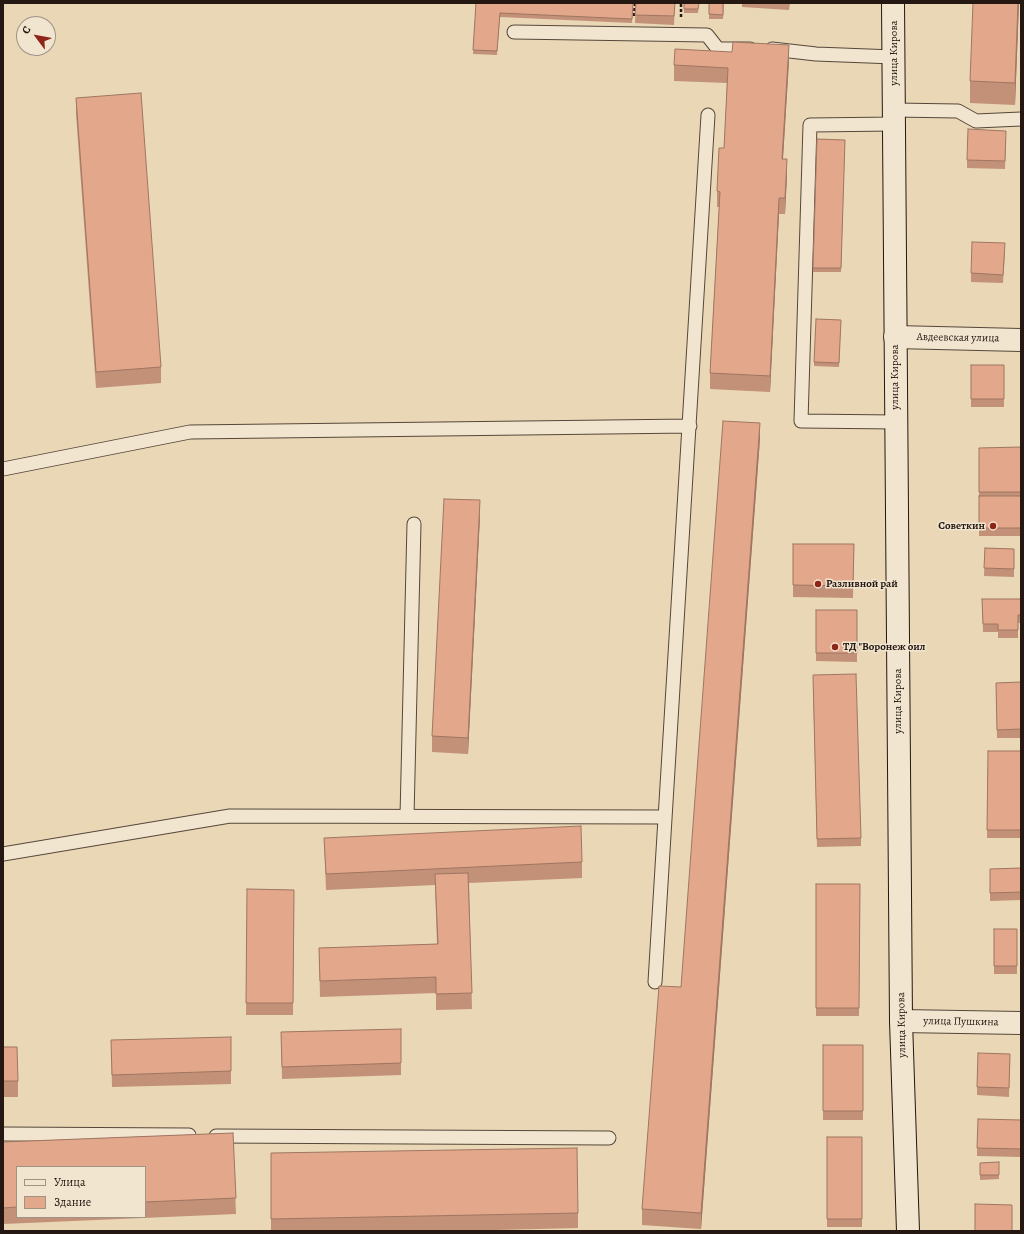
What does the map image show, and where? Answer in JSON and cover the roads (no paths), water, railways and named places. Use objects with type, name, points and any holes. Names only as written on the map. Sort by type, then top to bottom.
[{"type":"main road","name":"улица Кирова","points":[[893,3],[901,1021],[908,1231]]},
{"type":"main road","name":"Авдеевская улица","points":[[895,337],[1021,340]]},
{"type":"main road","name":"улица Пушкина","points":[[901,1021],[1021,1023]]},
{"type":"lane","points":[[514,32],[707,36],[718,49],[785,49],[816,54],[894,57]]},
{"type":"lane","points":[[896,422],[800,422],[810,125],[958,111],[976,121],[1021,119]]},
{"type":"lane","points":[[655,982],[708,115]]},
{"type":"lane","points":[[3,469],[190,432],[690,426]]},
{"type":"lane","points":[[407,816],[414,524]]},
{"type":"lane","points":[[3,854],[230,816],[665,817]]},
{"type":"lane","points":[[3,1134],[609,1138]]},
{"type":"place","name":"Советкин","points":[[993,526]]},
{"type":"place","name":"Разливной рай","points":[[818,584]]},
{"type":"place","name":"ТД \"Воронеж оил","points":[[835,647]]}]
